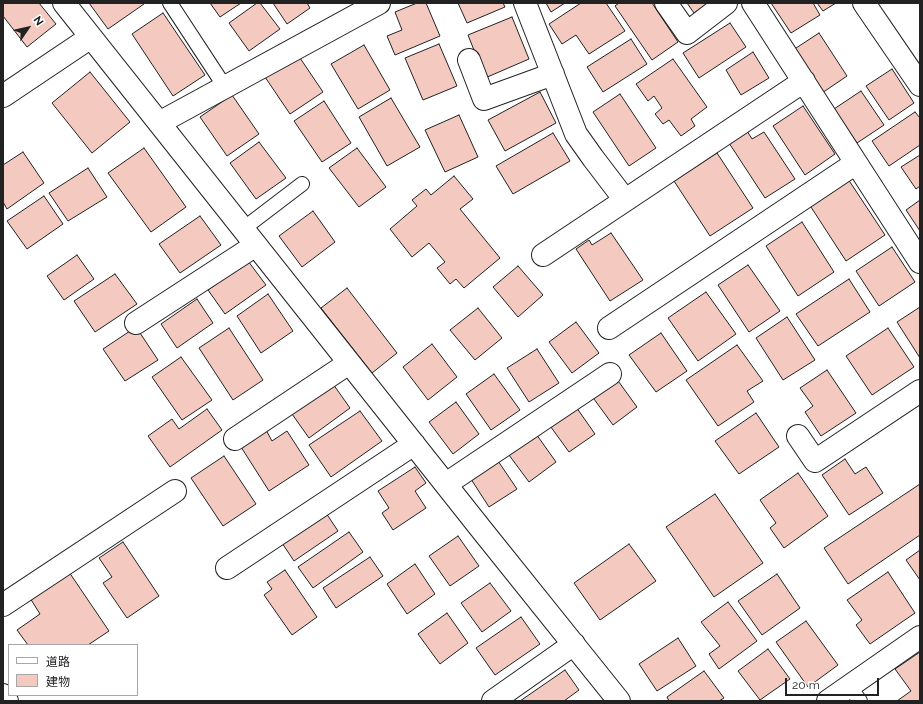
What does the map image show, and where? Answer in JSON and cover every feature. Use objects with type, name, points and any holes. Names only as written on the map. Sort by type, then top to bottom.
[{"type":"street","points":[[64,3],[349,363],[620,701]]},
{"type":"street","points":[[159,123],[379,3]]},
{"type":"street","points":[[524,3],[576,134],[626,200]]},
{"type":"street","points":[[666,3],[687,33],[726,3]]},
{"type":"street","points":[[753,3],[920,262]]},
{"type":"street","points":[[864,3],[920,85]]},
{"type":"street","points":[[3,96],[91,37]]},
{"type":"street","points":[[469,60],[484,99],[553,74]]},
{"type":"street","points":[[543,255],[804,81]]},
{"type":"street","points":[[608,328],[856,163]]},
{"type":"street","points":[[136,323],[249,237]]},
{"type":"street","points":[[235,439],[349,363]]},
{"type":"street","points":[[446,484],[610,374]]},
{"type":"street","points":[[798,436],[815,461],[920,391]]},
{"type":"street","points":[[227,568],[414,444]]},
{"type":"street","points":[[3,605],[174,490]]},
{"type":"street","points":[[828,701],[855,694],[920,637]]},
{"type":"street","points":[[493,701],[574,644]]},
{"type":"street","points":[[3,695],[7,701]]},
{"type":"lane","points":[[170,3],[225,87]]},
{"type":"lane","points":[[249,237],[302,184]]},
{"type":"building","points":[[3,3],[39,3],[56,24],[27,47],[3,16]]},
{"type":"building","points":[[89,3],[143,3],[144,4],[108,29]]},
{"type":"building","points":[[210,3],[241,3],[220,17]]},
{"type":"building","points":[[257,3],[260,3],[280,29],[249,51],[229,23]]},
{"type":"building","points":[[273,3],[307,3],[310,8],[287,24]]},
{"type":"building","points":[[417,3],[426,3],[440,36],[395,55],[387,36],[402,30],[395,12]]},
{"type":"building","points":[[458,3],[503,3],[505,7],[467,23]]},
{"type":"building","points":[[546,3],[565,3],[551,12]]},
{"type":"building","points":[[581,3],[606,3],[625,31],[589,54],[576,35],[562,44],[549,24]]},
{"type":"building","points":[[619,3],[652,3],[678,42],[652,60],[615,6]]},
{"type":"building","points":[[687,3],[708,3],[694,13]]},
{"type":"building","points":[[771,3],[813,3],[820,15],[791,33]]},
{"type":"building","points":[[817,3],[836,3],[823,11]]},
{"type":"building","points":[[163,13],[205,75],[173,96],[132,34]]},
{"type":"building","points":[[512,17],[529,59],[485,78],[468,35]]},
{"type":"building","points":[[730,23],[746,47],[699,78],[683,53]]},
{"type":"building","points":[[819,33],[847,76],[822,93],[793,50]]},
{"type":"building","points":[[631,39],[647,64],[603,92],[587,67]]},
{"type":"building","points":[[439,44],[457,86],[423,100],[405,58]]},
{"type":"building","points":[[364,45],[390,90],[358,109],[331,64]]},
{"type":"building","points":[[753,52],[769,78],[741,95],[726,70]]},
{"type":"building","points":[[298,55],[323,92],[290,114],[265,77]]},
{"type":"building","points":[[673,59],[707,107],[691,119],[695,126],[681,136],[669,120],[663,124],[655,114],[662,108],[654,96],[648,101],[636,84]]},
{"type":"building","points":[[892,69],[914,103],[889,120],[866,86]]},
{"type":"building","points":[[90,72],[130,122],[92,153],[52,103]]},
{"type":"building","points":[[861,91],[884,125],[857,143],[834,109]]},
{"type":"building","points":[[540,92],[556,123],[505,151],[488,120]]},
{"type":"building","points":[[620,94],[656,148],[629,166],[593,112]]},
{"type":"building","points":[[232,95],[259,134],[227,156],[200,117]]},
{"type":"building","points":[[391,98],[420,147],[387,166],[359,117]]},
{"type":"building","points":[[324,101],[351,143],[322,162],[294,121]]},
{"type":"building","points":[[803,106],[835,154],[805,175],[773,126]]},
{"type":"building","points":[[915,112],[920,118],[920,145],[889,166],[872,141]]},
{"type":"building","points":[[459,115],[478,157],[445,172],[425,130]]},
{"type":"building","points":[[747,131],[752,139],[764,132],[795,179],[765,198],[729,143]]},
{"type":"building","points":[[553,133],[570,161],[513,194],[496,166]]},
{"type":"building","points":[[259,142],[286,178],[256,199],[230,163]]},
{"type":"building","points":[[144,148],[186,207],[151,232],[108,173]]},
{"type":"building","points":[[357,148],[386,187],[359,207],[329,168]]},
{"type":"building","points":[[23,152],[44,183],[7,209],[3,202],[3,165]]},
{"type":"building","points":[[717,153],[753,208],[710,236],[674,181]]},
{"type":"building","points":[[920,155],[920,186],[916,189],[901,167]]},
{"type":"building","points":[[88,168],[107,197],[68,221],[49,193]]},
{"type":"building","points":[[454,176],[473,199],[460,209],[500,258],[464,288],[456,279],[450,284],[437,268],[445,262],[429,243],[412,257],[390,229],[417,206],[412,200],[426,189],[431,195]]},
{"type":"building","points":[[848,179],[885,235],[846,261],[809,204]]},
{"type":"building","points":[[44,196],[63,224],[27,249],[7,221]]},
{"type":"building","points":[[920,200],[920,231],[906,210]]},
{"type":"building","points":[[313,211],[335,242],[302,267],[279,236]]},
{"type":"building","points":[[200,216],[221,245],[180,273],[159,244]]},
{"type":"building","points":[[802,222],[834,272],[798,296],[766,246]]},
{"type":"building","points":[[611,233],[643,280],[610,301],[576,249],[589,240],[592,245]]},
{"type":"building","points":[[892,247],[915,282],[879,306],[856,271]]},
{"type":"building","points":[[77,255],[94,279],[64,300],[47,276]]},
{"type":"building","points":[[248,261],[266,285],[225,314],[208,290]]},
{"type":"building","points":[[748,265],[780,311],[749,332],[718,285]]},
{"type":"building","points":[[518,266],[543,295],[518,317],[493,287]]},
{"type":"building","points":[[115,274],[137,304],[95,332],[74,301]]},
{"type":"building","points":[[849,279],[870,312],[818,346],[796,314]]},
{"type":"building","points":[[347,288],[397,353],[372,373],[321,308]]},
{"type":"building","points":[[706,292],[736,334],[698,361],[668,318]]},
{"type":"building","points":[[268,294],[293,331],[261,353],[237,316]]},
{"type":"building","points":[[197,299],[213,323],[177,348],[161,324]]},
{"type":"building","points":[[920,307],[920,358],[897,322]]},
{"type":"building","points":[[478,308],[502,338],[475,360],[450,330]]},
{"type":"building","points":[[787,317],[815,360],[783,380],[756,338]]},
{"type":"building","points":[[576,322],[599,353],[572,373],[549,342]]},
{"type":"building","points":[[136,327],[158,360],[125,381],[103,349]]},
{"type":"building","points":[[229,328],[263,380],[233,400],[199,348]]},
{"type":"building","points":[[888,328],[914,367],[872,395],[846,356]]},
{"type":"building","points":[[661,333],[687,371],[656,392],[629,355]]},
{"type":"building","points":[[432,344],[457,377],[428,400],[403,367]]},
{"type":"building","points":[[737,345],[763,381],[747,391],[754,402],[718,426],[686,380]]},
{"type":"building","points":[[537,349],[559,383],[529,402],[507,368]]},
{"type":"building","points":[[181,357],[212,400],[182,420],[152,377]]},
{"type":"building","points":[[827,370],[856,413],[821,436],[805,412],[813,406],[800,388]]},
{"type":"building","points":[[494,374],[520,410],[491,430],[466,394]]},
{"type":"building","points":[[616,378],[637,407],[613,425],[591,395]]},
{"type":"building","points":[[333,384],[350,408],[309,438],[292,414]]},
{"type":"building","points":[[456,402],[479,434],[453,454],[429,422]]},
{"type":"building","points":[[574,404],[595,434],[569,452],[548,423]]},
{"type":"building","points":[[207,409],[222,430],[170,467],[148,436],[172,419],[179,429]]},
{"type":"building","points":[[360,411],[382,441],[331,477],[309,445]]},
{"type":"building","points":[[756,413],[779,447],[739,474],[715,441]]},
{"type":"building","points":[[266,430],[272,441],[287,431],[309,465],[269,491],[241,447]]},
{"type":"building","points":[[534,431],[556,462],[529,482],[506,451]]},
{"type":"building","points":[[224,456],[256,504],[223,526],[191,478]]},
{"type":"building","points":[[496,458],[517,489],[489,507],[469,476]]},
{"type":"building","points":[[845,459],[855,474],[866,467],[883,493],[849,515],[822,475]]},
{"type":"building","points":[[415,467],[426,483],[415,491],[426,508],[393,530],[382,513],[389,508],[378,491]]},
{"type":"building","points":[[798,473],[828,516],[784,548],[770,528],[776,523],[760,500]]},
{"type":"building","points":[[920,484],[920,535],[848,584],[824,548]]},
{"type":"building","points":[[715,494],[763,563],[714,597],[666,527]]},
{"type":"building","points":[[326,513],[338,531],[294,561],[282,543]]},
{"type":"building","points":[[349,532],[363,552],[313,588],[298,567]]},
{"type":"building","points":[[458,536],[479,566],[450,586],[429,556]]},
{"type":"building","points":[[123,542],[159,596],[127,618],[103,583],[112,577],[99,558]]},
{"type":"building","points":[[629,544],[656,581],[600,620],[574,583]]},
{"type":"building","points":[[920,550],[920,580],[906,560]]},
{"type":"building","points":[[370,557],[383,576],[336,608],[323,588]]},
{"type":"building","points":[[415,564],[435,594],[407,614],[387,584]]},
{"type":"building","points":[[285,570],[317,617],[292,635],[264,595],[272,589],[267,582]]},
{"type":"building","points":[[69,572],[109,631],[90,644],[27,644],[17,630],[40,614],[30,598]]},
{"type":"building","points":[[888,572],[915,613],[870,644],[856,625],[862,620],[847,600]]},
{"type":"building","points":[[777,574],[800,608],[762,635],[738,601]]},
{"type":"building","points":[[490,583],[511,611],[482,632],[461,603]]},
{"type":"building","points":[[728,602],[757,641],[719,669],[709,654],[720,646],[701,622]]},
{"type":"building","points":[[447,613],[468,643],[440,664],[418,634]]},
{"type":"building","points":[[521,617],[540,644],[495,675],[476,648]]},
{"type":"building","points":[[806,621],[838,665],[808,687],[776,642]]},
{"type":"building","points":[[678,638],[696,666],[657,691],[639,664]]},
{"type":"building","points":[[768,649],[790,679],[760,700],[738,671]]},
{"type":"building","points":[[920,652],[920,701],[897,701],[911,691],[895,669]]},
{"type":"building","points":[[565,670],[579,690],[564,701],[520,701]]},
{"type":"building","points":[[704,671],[724,698],[719,701],[669,701],[667,697]]}]
